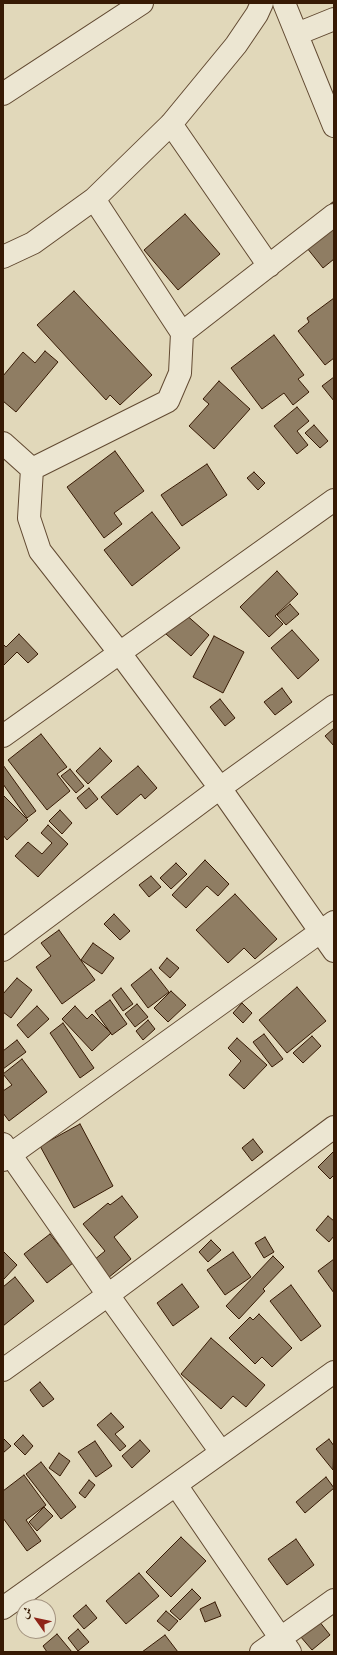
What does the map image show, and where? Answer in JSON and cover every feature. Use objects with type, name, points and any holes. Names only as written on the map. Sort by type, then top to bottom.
[{"type":"street","points":[[3,94],[142,3]]},
{"type":"street","points":[[3,257],[33,243],[94,199],[171,124],[236,45],[257,14],[262,3]]},
{"type":"street","points":[[284,3],[334,126]]},
{"type":"street","points":[[297,34],[334,19]]},
{"type":"street","points":[[171,124],[269,266]]},
{"type":"street","points":[[32,469],[168,401],[180,372],[182,333],[94,199]]},
{"type":"street","points":[[182,333],[334,215]]},
{"type":"street","points":[[3,443],[32,469]]},
{"type":"street","points":[[32,469],[29,518],[40,551],[119,652],[220,788],[327,927],[334,951]]},
{"type":"street","points":[[3,736],[334,500]]},
{"type":"street","points":[[3,950],[220,788],[334,706]]},
{"type":"street","points":[[221,1452],[6,1153],[327,927]]},
{"type":"street","points":[[3,1370],[108,1295],[334,1127]]},
{"type":"street","points":[[3,1608],[334,1372]]},
{"type":"street","points":[[176,1484],[286,1645]]},
{"type":"street","points":[[261,1652],[286,1645],[334,1600]]},
{"type":"building","points":[[334,201],[334,259],[323,268],[295,233]]},
{"type":"building","points":[[185,214],[220,254],[178,290],[144,250]]},
{"type":"building","points":[[74,291],[152,375],[120,405],[110,395],[106,400],[37,325]]},
{"type":"building","points":[[334,298],[334,358],[325,365],[298,331],[309,322],[307,318]]},
{"type":"building","points":[[274,335],[304,375],[298,379],[309,392],[293,405],[284,393],[262,409],[231,368]]},
{"type":"building","points":[[45,351],[58,362],[16,412],[3,401],[3,376],[23,352],[35,363]]},
{"type":"building","points":[[334,377],[334,401],[322,386]]},
{"type":"building","points":[[219,381],[250,409],[214,449],[189,426],[209,404],[203,399]]},
{"type":"building","points":[[297,407],[309,421],[297,431],[308,445],[297,454],[274,426]]},
{"type":"building","points":[[314,425],[328,441],[320,448],[305,433]]},
{"type":"building","points":[[115,451],[144,491],[114,513],[122,524],[104,538],[67,487]]},
{"type":"building","points":[[207,464],[227,495],[182,526],[161,495]]},
{"type":"building","points":[[254,472],[265,483],[258,490],[247,478]]},
{"type":"building","points":[[152,512],[180,548],[132,586],[104,550]]},
{"type":"building","points":[[277,571],[298,594],[275,616],[283,624],[269,637],[240,607]]},
{"type":"building","points":[[290,604],[299,614],[286,625],[277,615]]},
{"type":"building","points":[[184,613],[209,635],[191,656],[166,634]]},
{"type":"building","points":[[292,630],[319,660],[298,679],[271,648]]},
{"type":"building","points":[[19,634],[38,654],[28,663],[17,652],[3,666],[3,644],[6,647]]},
{"type":"building","points":[[214,636],[244,652],[223,693],[193,677]]},
{"type":"building","points":[[282,688],[292,702],[275,715],[264,702]]},
{"type":"building","points":[[220,699],[235,718],[225,726],[210,707]]},
{"type":"building","points":[[334,728],[334,746],[325,736]]},
{"type":"building","points":[[41,734],[67,767],[57,774],[70,791],[47,810],[8,760]]},
{"type":"building","points":[[100,748],[112,761],[88,784],[76,771]]},
{"type":"building","points":[[3,765],[36,811],[27,818],[3,784]]},
{"type":"building","points":[[138,766],[157,788],[145,799],[141,794],[117,815],[101,797]]},
{"type":"building","points":[[70,769],[84,786],[76,793],[61,776]]},
{"type":"building","points":[[89,788],[98,799],[86,809],[77,798]]},
{"type":"building","points":[[3,795],[28,820],[7,840],[3,835]]},
{"type":"building","points":[[60,810],[72,823],[62,834],[49,821]]},
{"type":"building","points":[[48,825],[68,844],[38,877],[15,856],[28,842],[42,854],[52,843],[41,833]]},
{"type":"building","points":[[205,860],[229,884],[218,896],[207,886],[186,908],[172,895]]},
{"type":"building","points":[[176,863],[187,874],[171,889],[160,878]]},
{"type":"building","points":[[151,876],[161,887],[149,897],[139,885]]},
{"type":"building","points":[[235,894],[277,939],[255,959],[244,948],[228,963],[196,930]]},
{"type":"building","points":[[114,914],[130,931],[120,940],[104,924]]},
{"type":"building","points":[[59,930],[95,980],[62,1004],[36,967],[51,956],[41,943]]},
{"type":"building","points":[[93,943],[114,958],[102,974],[81,960]]},
{"type":"building","points":[[167,958],[179,968],[170,978],[159,968]]},
{"type":"building","points":[[151,969],[169,992],[148,1008],[131,985]]},
{"type":"building","points":[[17,978],[32,990],[11,1018],[3,1012],[3,994]]},
{"type":"building","points":[[297,987],[326,1021],[287,1053],[259,1020]]},
{"type":"building","points":[[121,988],[133,1004],[123,1011],[112,995]]},
{"type":"building","points":[[171,991],[186,1005],[168,1022],[154,1008]]},
{"type":"building","points":[[110,1000],[127,1024],[112,1035],[95,1011]]},
{"type":"building","points":[[242,1003],[252,1013],[243,1023],[233,1013]]},
{"type":"building","points":[[137,1004],[148,1017],[135,1027],[125,1014]]},
{"type":"building","points":[[37,1006],[49,1019],[28,1038],[17,1025]]},
{"type":"building","points":[[75,1006],[87,1019],[92,1014],[111,1033],[92,1051],[62,1019]]},
{"type":"building","points":[[148,1020],[155,1029],[143,1040],[136,1031]]},
{"type":"building","points":[[63,1023],[94,1068],[80,1078],[50,1033]]},
{"type":"building","points":[[264,1034],[283,1059],[272,1067],[253,1042]]},
{"type":"building","points":[[312,1036],[321,1046],[303,1063],[293,1053]]},
{"type":"building","points":[[237,1038],[267,1065],[244,1089],[229,1075],[241,1061],[228,1048]]},
{"type":"building","points":[[17,1040],[26,1052],[3,1069],[3,1051]]},
{"type":"building","points":[[22,1059],[47,1092],[9,1121],[3,1113],[3,1091],[12,1085],[3,1074]]},
{"type":"building","points":[[80,1124],[113,1186],[74,1208],[40,1146]]},
{"type":"building","points":[[253,1139],[263,1152],[252,1161],[242,1148]]},
{"type":"building","points":[[334,1151],[334,1175],[330,1179],[318,1167]]},
{"type":"building","points":[[122,1196],[138,1217],[114,1237],[131,1259],[108,1278],[94,1260],[105,1251],[83,1224],[108,1203],[110,1205]]},
{"type":"building","points":[[328,1216],[334,1221],[334,1236],[329,1242],[316,1230]]},
{"type":"building","points":[[50,1234],[73,1263],[47,1283],[24,1254]]},
{"type":"building","points":[[265,1237],[274,1252],[264,1258],[255,1243]]},
{"type":"building","points":[[211,1240],[221,1250],[208,1262],[199,1252]]},
{"type":"building","points":[[3,1251],[17,1265],[4,1279],[3,1278]]},
{"type":"building","points":[[233,1252],[251,1277],[225,1295],[207,1270]]},
{"type":"building","points":[[273,1256],[284,1267],[263,1289],[265,1291],[239,1319],[226,1306]]},
{"type":"building","points":[[334,1259],[334,1293],[318,1271]]},
{"type":"building","points":[[15,1277],[34,1301],[3,1326],[3,1287]]},
{"type":"building","points":[[182,1284],[199,1307],[173,1326],[157,1303]]},
{"type":"building","points":[[291,1285],[321,1326],[301,1341],[270,1301]]},
{"type":"building","points":[[259,1314],[292,1348],[272,1367],[262,1357],[255,1364],[229,1338],[250,1317],[253,1320]]},
{"type":"building","points":[[211,1338],[265,1385],[246,1407],[233,1396],[221,1409],[181,1374]]},
{"type":"building","points":[[40,1382],[54,1399],[43,1407],[30,1390]]},
{"type":"building","points":[[111,1413],[124,1427],[115,1434],[126,1446],[120,1451],[97,1425]]},
{"type":"building","points":[[23,1435],[33,1446],[25,1455],[14,1444]]},
{"type":"building","points":[[3,1438],[11,1446],[3,1453]]},
{"type":"building","points":[[329,1439],[334,1446],[333,1470],[316,1449]]},
{"type":"building","points":[[140,1440],[150,1451],[132,1468],[122,1456]]},
{"type":"building","points":[[95,1441],[112,1466],[96,1477],[78,1452]]},
{"type":"building","points":[[59,1453],[70,1461],[60,1476],[49,1468]]},
{"type":"building","points":[[41,1462],[76,1507],[61,1519],[26,1474]]},
{"type":"building","points":[[24,1475],[46,1505],[26,1520],[41,1541],[27,1551],[3,1518],[3,1491]]},
{"type":"building","points":[[326,1477],[334,1488],[305,1513],[296,1502]]},
{"type":"building","points":[[89,1480],[95,1485],[85,1498],[79,1493]]},
{"type":"building","points":[[44,1507],[53,1516],[37,1531],[29,1522]]},
{"type":"building","points":[[181,1537],[206,1561],[171,1597],[146,1572]]},
{"type":"building","points":[[296,1539],[314,1565],[287,1585],[268,1559]]},
{"type":"building","points":[[139,1573],[159,1596],[126,1624],[106,1601]]},
{"type":"building","points":[[192,1589],[201,1598],[180,1620],[170,1611]]},
{"type":"building","points":[[215,1602],[221,1616],[205,1622],[200,1609]]},
{"type":"building","points":[[86,1605],[97,1618],[84,1629],[73,1616]]},
{"type":"building","points":[[166,1611],[178,1621],[169,1631],[157,1621]]},
{"type":"building","points":[[319,1621],[330,1635],[312,1650],[300,1636]]},
{"type":"building","points":[[78,1629],[89,1642],[78,1651],[68,1638]]},
{"type":"building","points":[[57,1634],[72,1652],[47,1652],[43,1646],[51,1639],[56,1639]]},
{"type":"building","points":[[165,1635],[178,1652],[142,1652]]}]
